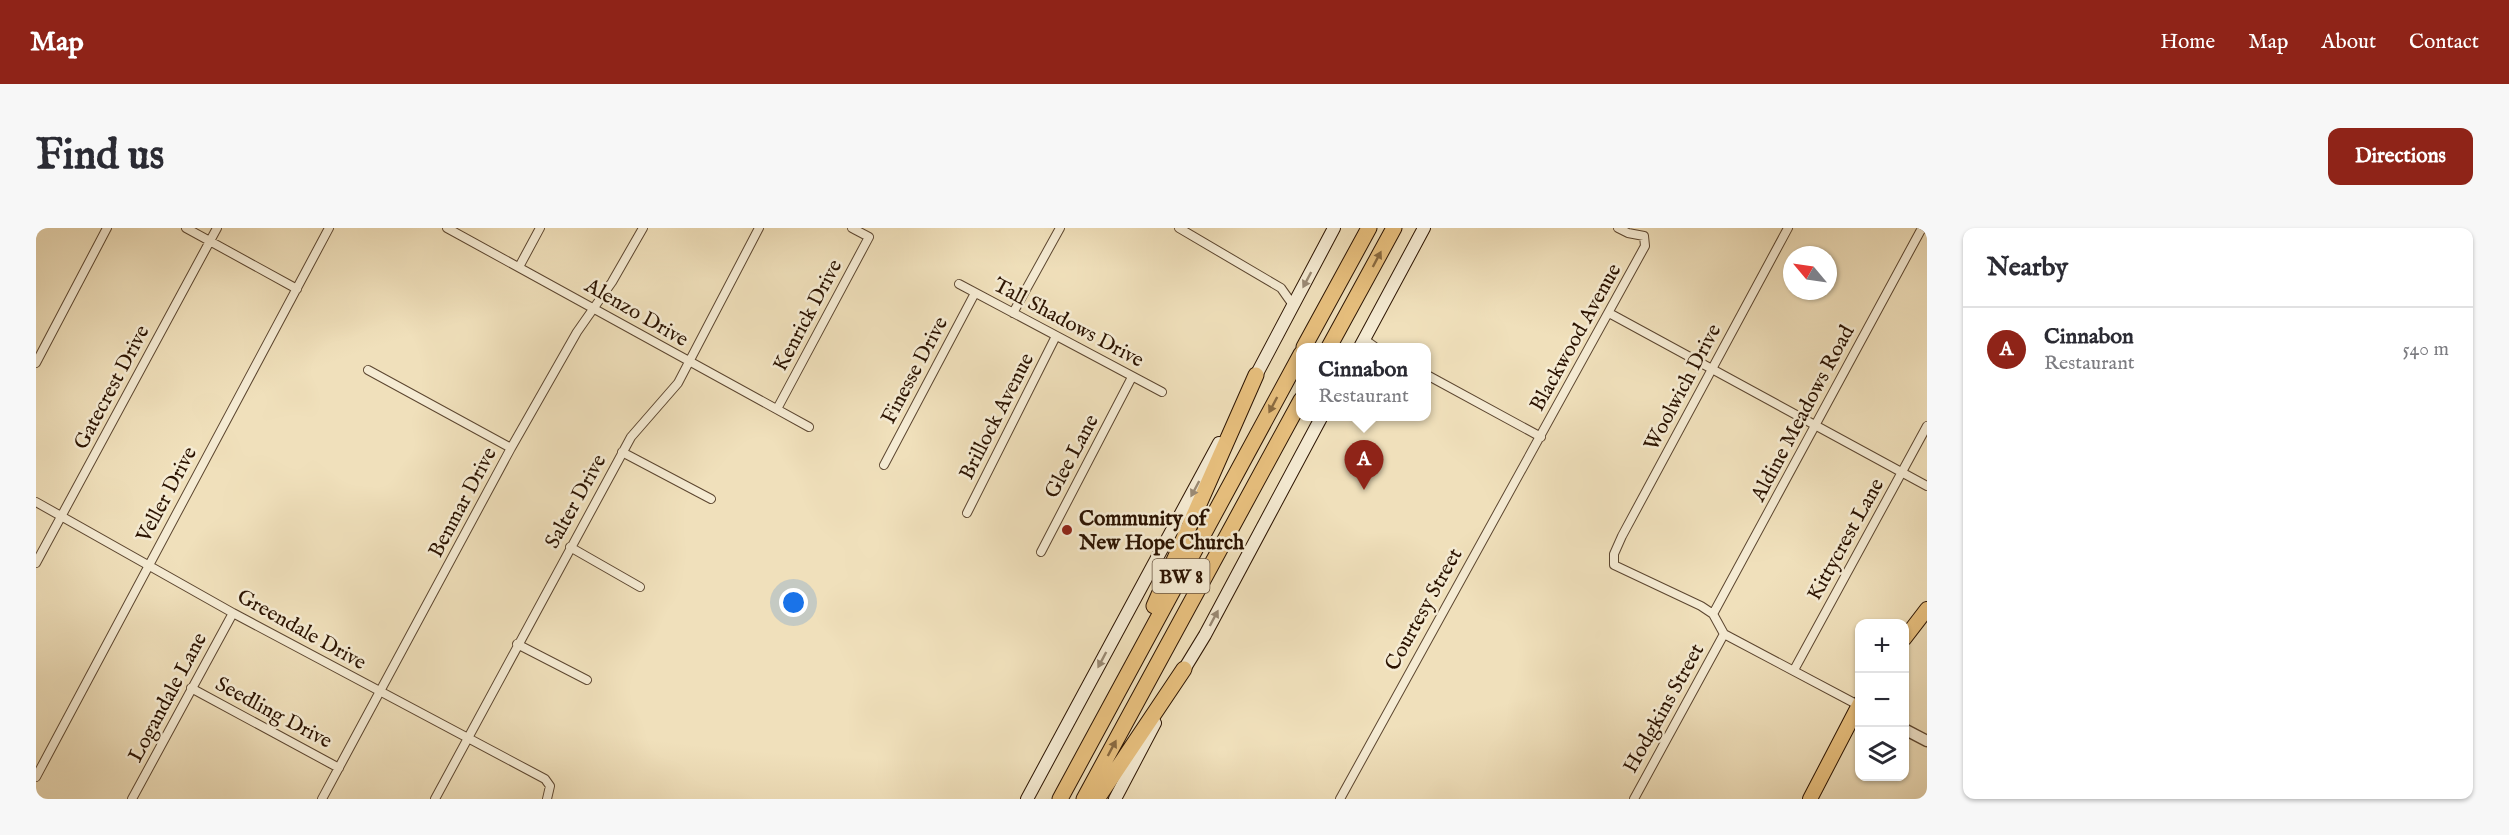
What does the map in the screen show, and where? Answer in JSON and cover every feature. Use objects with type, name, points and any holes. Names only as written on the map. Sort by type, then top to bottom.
[{"type":"highway","points":[[1307,343],[1369,228]]},
{"type":"highway","points":[[1332,343],[1394,228]]},
{"type":"highway","name":"BW 8","points":[[1059,799],[1296,363]]},
{"type":"highway","points":[[1059,799],[1156,601],[1256,375]]},
{"type":"highway","name":"BW 8","points":[[1084,799],[1296,409]]},
{"type":"highway","points":[[1097,799],[1184,669]]},
{"type":"main road","points":[[1027,799],[1334,228]]},
{"type":"main road","points":[[1362,343],[1424,228]]},
{"type":"main road","points":[[1115,799],[1320,421]]},
{"type":"main road","points":[[1909,634],[1927,609]]},
{"type":"main road","points":[[1810,799],[1855,712]]},
{"type":"street","points":[[36,363],[107,228]]},
{"type":"street","points":[[186,228],[297,289]]},
{"type":"street","name":"Gatecrest Drive","points":[[36,563],[217,228]]},
{"type":"street","name":"Veller Drive","points":[[36,777],[329,228]]},
{"type":"street","name":"Alenzo Drive","points":[[447,228],[594,308],[688,363],[809,427]]},
{"type":"street","points":[[519,267],[540,228]]},
{"type":"street","name":"Benmar Drive","points":[[322,799],[511,448],[577,332],[643,228]]},
{"type":"street","name":"Salter Drive","points":[[435,799],[622,452],[639,425],[674,388],[759,228]]},
{"type":"street","name":"Kenrick Drive","points":[[777,409],[869,237],[852,228]]},
{"type":"street","points":[[1013,313],[1060,228]]},
{"type":"street","points":[[1179,228],[1281,288],[1293,306]]},
{"type":"street","name":"Blackwood Avenue","points":[[1541,437],[1645,246],[1644,236],[1628,233],[1618,228]]},
{"type":"street","name":"Woolwich Drive","points":[[1713,614],[1614,565],[1614,554],[1788,228]]},
{"type":"street","name":"Aldine Meadows Road","points":[[1713,614],[1922,228]]},
{"type":"street","name":"Tall Shadows Drive","points":[[959,284],[1162,392]]},
{"type":"street","name":"Finesse Drive","points":[[884,465],[975,293]]},
{"type":"street","points":[[1609,313],[1927,486]]},
{"type":"street","name":"Brillock Avenue","points":[[967,513],[1056,336]]},
{"type":"street","points":[[368,370],[511,448]]},
{"type":"street","name":"Glee Lane","points":[[1041,552],[1132,377]]},
{"type":"street","points":[[1431,377],[1541,437]]},
{"type":"street","name":"Kittycrest Lane","points":[[1794,670],[1927,426]]},
{"type":"street","name":"Courtesy Street","points":[[1340,799],[1541,437]]},
{"type":"street","points":[[622,452],[711,499]]},
{"type":"street","name":"Greendale Drive","points":[[36,502],[233,613],[545,778],[550,786],[547,799]]},
{"type":"street","points":[[570,547],[640,587]]},
{"type":"street","name":"Logandale Lane","points":[[132,799],[233,613]]},
{"type":"street","points":[[1713,614],[1724,634],[1855,702]]},
{"type":"street","name":"Hodgkins Street","points":[[1634,799],[1724,634]]},
{"type":"street","points":[[517,644],[587,680]]},
{"type":"street","name":"Seedling Drive","points":[[191,688],[339,768]]},
{"type":"street","points":[[1909,731],[1927,741]]},
{"type":"place","name":"Cinnabon","points":[[1364,490]]},
{"type":"place","name":"Community of New Hope Church","points":[[1067,530]]}]
